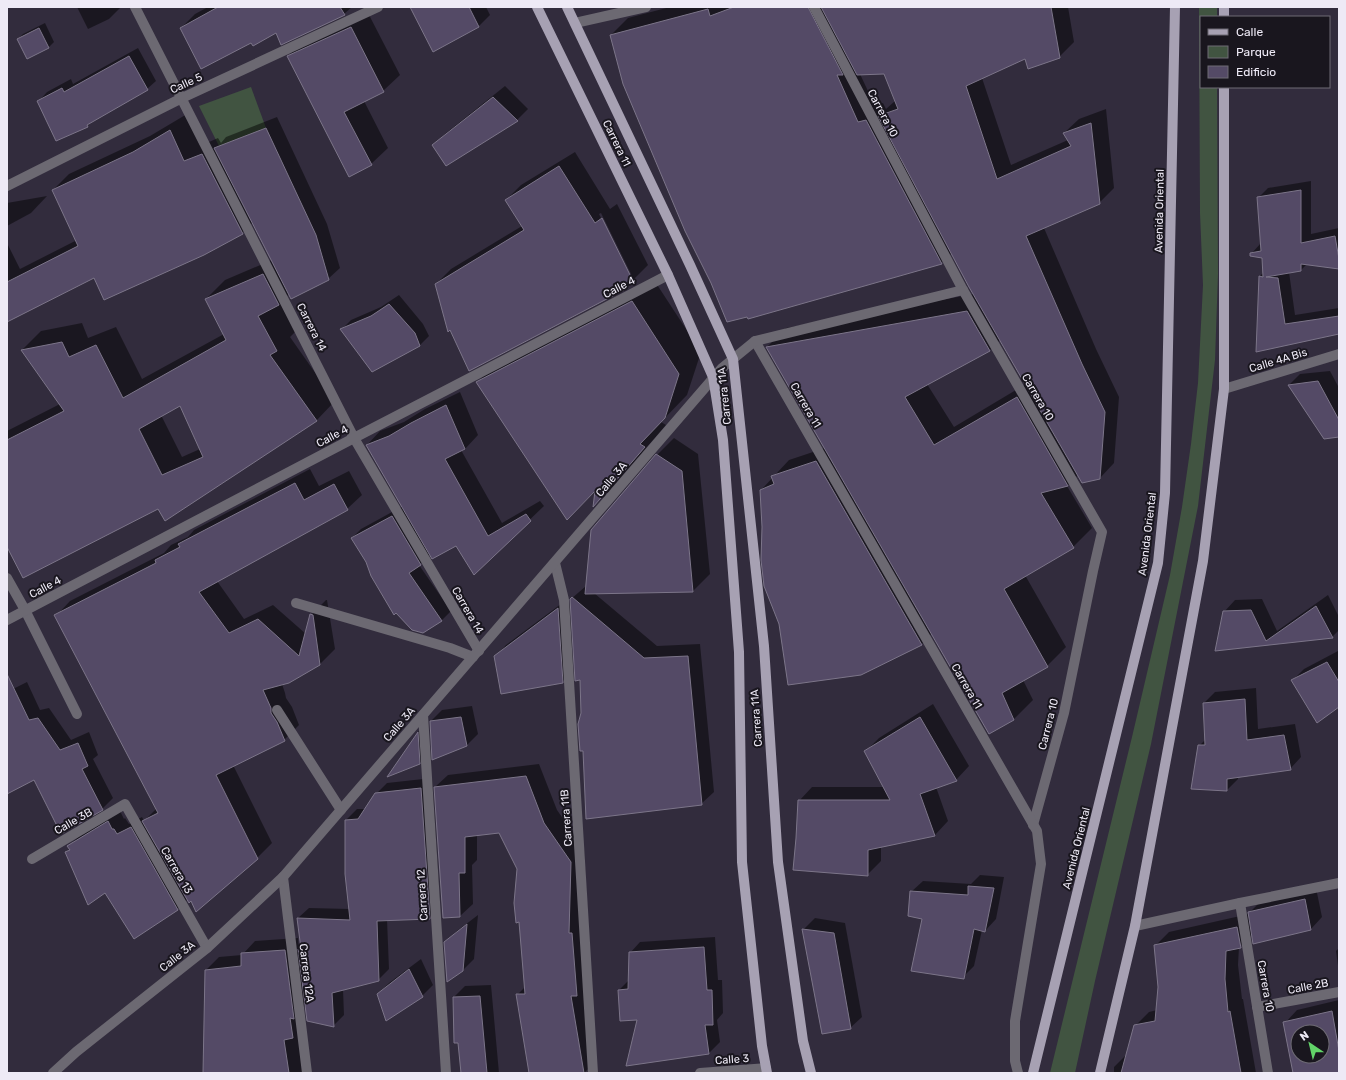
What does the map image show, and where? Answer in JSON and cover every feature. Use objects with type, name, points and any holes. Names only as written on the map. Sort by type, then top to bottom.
[{"type":"main road","name":"Carrera 11","points":[[537,7],[668,275],[713,377]]},
{"type":"main road","name":"Carrera 11","points":[[567,7],[690,266],[732,359]]},
{"type":"main road","name":"Avenida Oriental","points":[[1033,1073],[1158,563],[1165,493],[1175,7]]},
{"type":"main road","points":[[1100,1073],[1135,926],[1203,561],[1224,389],[1224,88]]},
{"type":"main road","name":"Carrera 11A","points":[[732,359],[764,646],[778,862],[803,1041],[811,1073]]},
{"type":"main road","name":"Carrera 11A","points":[[713,377],[723,440],[739,652],[742,862],[761,1038],[766,1071]]},
{"type":"street","name":"Carrera 14","points":[[135,7],[354,438],[476,654]]},
{"type":"street","name":"Calle 5","points":[[7,186],[182,98],[378,7]]},
{"type":"street","points":[[575,23],[646,7]]},
{"type":"street","name":"Carrera 10","points":[[814,7],[963,290],[1102,532],[1092,571],[1064,713],[1033,825]]},
{"type":"street","name":"Calle 4","points":[[7,620],[668,275]]},
{"type":"street","points":[[732,359],[755,341],[963,290]]},
{"type":"street","name":"Carrera 11","points":[[755,341],[1037,831],[1041,864],[1015,1021],[1015,1061],[1018,1073]]},
{"type":"street","name":"Calle 4A Bis","points":[[1224,389],[1339,354]]},
{"type":"street","name":"Calle 3A","points":[[53,1073],[76,1052],[207,948],[283,877],[555,564],[713,377],[732,359]]},
{"type":"street","name":"Carrera 11B","points":[[555,564],[564,600],[593,1073]]},
{"type":"street","points":[[7,578],[25,610],[77,714]]},
{"type":"street","points":[[296,603],[450,648],[476,654]]},
{"type":"street","points":[[277,710],[341,810]]},
{"type":"street","name":"Carrera 12","points":[[423,715],[446,1073]]},
{"type":"street","name":"Calle 3B","points":[[32,859],[125,804]]},
{"type":"street","name":"Carrera 13","points":[[125,804],[207,948]]},
{"type":"street","name":"Carrera 12A","points":[[283,877],[307,1073]]},
{"type":"street","points":[[1135,926],[1339,883]]},
{"type":"street","name":"Carrera 10","points":[[1240,903],[1268,1073]]},
{"type":"street","name":"Calle 2B","points":[[1257,1007],[1339,992]]},
{"type":"street","name":"Calle 3","points":[[700,1073],[766,1071]]},
{"type":"green space","points":[[1199,7],[1217,7],[1217,16],[1200,16],[1200,88],[1217,88],[1218,274],[1215,360],[1198,506],[1151,744],[1095,981],[1075,1073],[1050,1073],[1170,575],[1182,507],[1198,383],[1203,285],[1200,213]]},
{"type":"green space","points":[[251,87],[266,128],[219,146],[199,106]]},
{"type":"building","points":[[218,7],[340,7],[345,15],[281,45],[276,33],[253,46],[251,43],[201,69],[180,28]]},
{"type":"building","points":[[410,7],[469,7],[479,27],[433,52]]},
{"type":"building","points":[[734,7],[808,7],[843,75],[837,75],[858,122],[866,120],[942,264],[748,319],[747,317],[727,322],[711,283],[685,231],[623,84],[610,35],[708,9],[710,16]]},
{"type":"building","points":[[821,7],[1051,7],[1060,58],[1028,69],[1025,59],[966,86],[997,179],[1071,146],[1063,133],[1091,123],[1100,204],[1026,236],[1082,364],[1105,412],[1100,479],[1082,483],[969,287],[878,116],[898,109],[884,74],[857,75]]},
{"type":"building","points":[[351,27],[384,92],[344,112],[372,165],[349,177],[287,56]]},
{"type":"building","points":[[39,28],[49,48],[27,59],[17,39]]},
{"type":"building","points":[[129,56],[148,90],[87,125],[88,127],[56,141],[37,101],[62,88],[64,92]]},
{"type":"building","points":[[493,97],[518,121],[446,166],[432,145]]},
{"type":"building","points":[[266,128],[316,235],[329,280],[291,299],[214,148]]},
{"type":"building","points":[[170,130],[184,161],[202,154],[243,234],[204,255],[104,300],[94,278],[7,322],[7,282],[78,246],[52,190],[133,152]]},
{"type":"building","points":[[559,166],[595,223],[602,218],[633,281],[621,286],[624,290],[469,371],[450,330],[448,332],[435,284],[524,230],[505,200]]},
{"type":"building","points":[[1301,190],[1301,243],[1335,236],[1339,259],[1339,269],[1301,264],[1301,271],[1266,277],[1278,278],[1285,324],[1339,316],[1339,334],[1256,352],[1259,276],[1263,277],[1262,258],[1250,256],[1250,253],[1261,251],[1257,197]]},
{"type":"building","points":[[263,274],[279,305],[258,316],[277,351],[270,355],[317,421],[165,521],[158,509],[23,578],[7,547],[7,440],[64,411],[21,350],[62,342],[69,357],[96,345],[123,398],[226,340],[205,299]],"holes":[[[180,406],[203,457],[162,475],[139,429]]]},
{"type":"building","points":[[632,301],[679,374],[665,418],[640,444],[645,447],[593,507],[595,491],[567,520],[476,382]]},
{"type":"building","points":[[389,304],[415,333],[420,346],[372,372],[340,329],[371,316]]},
{"type":"building","points":[[967,311],[990,351],[905,397],[934,445],[1017,397],[1068,486],[1041,493],[1074,548],[1004,589],[1048,667],[1002,693],[1014,720],[989,734],[766,347]]},
{"type":"building","points":[[1318,381],[1339,420],[1339,437],[1324,439],[1288,385]]},
{"type":"building","points":[[446,405],[465,449],[445,459],[488,536],[526,514],[531,521],[474,575],[456,546],[432,559],[366,445],[389,436]]},
{"type":"building","points":[[656,454],[682,471],[693,592],[585,594],[591,530]]},
{"type":"building","points":[[816,461],[922,645],[861,675],[788,685],[779,624],[764,586],[761,560],[762,527],[760,490],[774,484],[771,476]]},
{"type":"building","points":[[295,483],[304,500],[334,484],[348,510],[199,592],[229,633],[258,619],[299,656],[310,614],[313,615],[320,665],[289,683],[263,690],[271,708],[271,713],[277,722],[285,741],[216,775],[258,859],[196,912],[191,901],[189,903],[142,821],[158,813],[54,615],[156,563],[155,560],[180,547],[178,544]]},
{"type":"building","points":[[392,516],[421,565],[409,573],[442,621],[423,633],[412,630],[396,613],[394,615],[371,576],[366,562],[351,538]]},
{"type":"building","points":[[572,597],[644,658],[688,656],[702,805],[586,819],[583,751],[580,751],[578,724],[581,713],[580,680],[575,681],[570,599]]},
{"type":"building","points":[[1316,606],[1333,638],[1215,651],[1223,611],[1251,610],[1266,641]]},
{"type":"building","points":[[558,608],[563,683],[501,694],[494,656]]},
{"type":"building","points":[[1327,662],[1339,682],[1339,707],[1317,723],[1291,680]]},
{"type":"building","points":[[7,674],[29,720],[38,718],[60,750],[78,743],[88,766],[82,769],[103,810],[61,834],[34,780],[7,794]]},
{"type":"building","points":[[1245,699],[1247,740],[1284,735],[1291,770],[1227,779],[1227,791],[1191,789],[1198,745],[1205,745],[1203,703]]},
{"type":"building","points":[[461,717],[467,746],[432,760],[430,721]]},
{"type":"building","points":[[920,717],[957,781],[920,794],[935,836],[868,850],[868,876],[793,870],[798,800],[890,800],[864,751]]},
{"type":"building","points":[[418,732],[420,764],[387,777]]},
{"type":"building","points":[[526,776],[544,823],[571,862],[569,933],[572,933],[577,996],[571,996],[584,1073],[529,1073],[516,994],[525,994],[519,922],[516,923],[514,903],[517,869],[499,833],[465,837],[465,873],[459,873],[460,917],[443,918],[434,787]]},
{"type":"building","points":[[421,788],[430,919],[377,921],[379,981],[332,993],[334,1027],[307,1021],[298,949],[301,949],[297,918],[350,920],[345,874],[345,820],[358,819],[375,793]]},
{"type":"building","points":[[108,821],[112,829],[114,829],[117,834],[131,827],[178,910],[134,939],[105,893],[88,905],[65,852],[70,850],[67,846]]},
{"type":"building","points":[[968,886],[994,888],[985,932],[974,929],[964,979],[911,971],[922,919],[908,916],[910,891],[968,895]]},
{"type":"building","points":[[1305,899],[1311,930],[1253,944],[1248,912]]},
{"type":"building","points":[[467,924],[463,971],[447,982],[444,942]]},
{"type":"building","points":[[1237,927],[1241,948],[1226,951],[1225,979],[1228,1012],[1230,1011],[1241,1073],[1121,1073],[1134,1025],[1155,1021],[1158,987],[1154,945]]},
{"type":"building","points":[[802,929],[834,933],[851,1029],[822,1034]]},
{"type":"building","points":[[704,947],[707,990],[712,990],[713,1025],[705,1025],[709,1054],[626,1066],[637,1020],[620,1021],[618,990],[628,989],[629,952]]},
{"type":"building","points":[[285,950],[294,1019],[290,1018],[293,1038],[284,1040],[289,1073],[203,1073],[205,970],[241,966],[241,953]]},
{"type":"building","points":[[409,969],[423,997],[386,1021],[377,994]]},
{"type":"building","points":[[480,996],[487,1073],[461,1073],[458,1043],[454,1043],[453,997]]},
{"type":"building","points":[[1332,1011],[1339,1051],[1339,1073],[1293,1073],[1291,1064],[1330,1064],[1330,1024],[1290,1024],[1290,1058],[1283,1022]]}]
